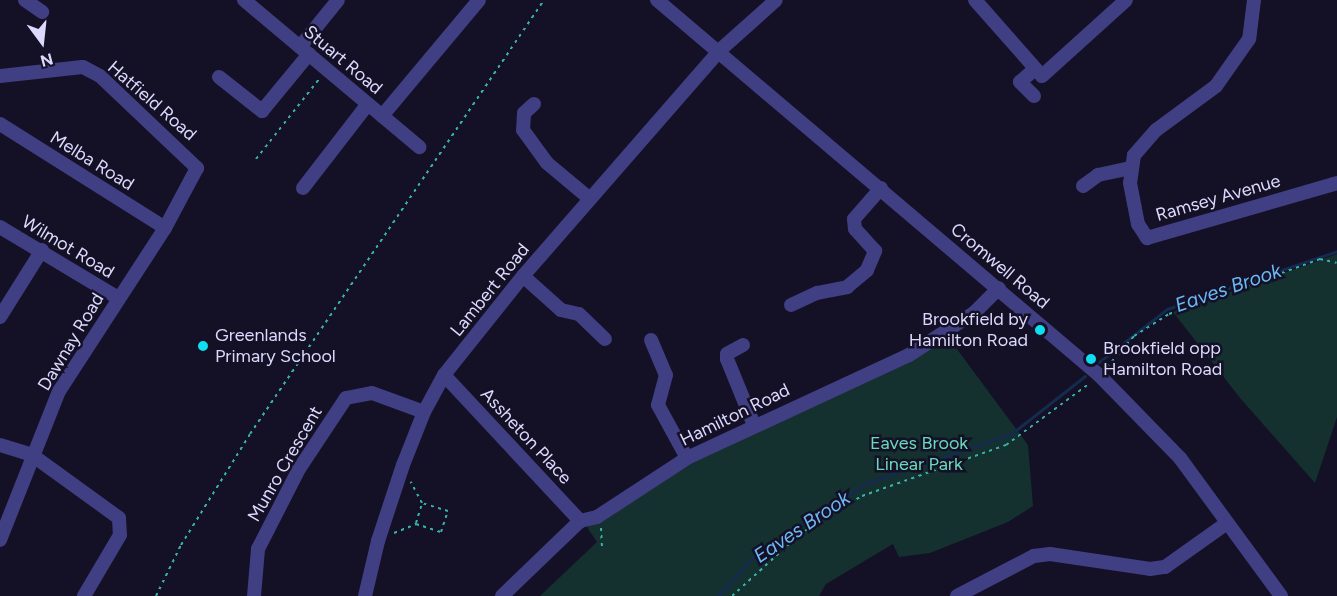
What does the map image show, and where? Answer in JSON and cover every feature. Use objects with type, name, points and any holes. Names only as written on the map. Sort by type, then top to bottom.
[{"type":"street","points":[[25,0],[42,12]]},
{"type":"street","name":"Stuart Road","points":[[244,0],[419,147]]},
{"type":"street","points":[[219,78],[262,111],[338,0]]},
{"type":"street","points":[[382,116],[479,0]]},
{"type":"street","name":"Cromwell Road","points":[[657,0],[1100,376],[1180,458],[1281,596]]},
{"type":"street","name":"Lambert Road","points":[[365,596],[378,541],[403,467],[424,412],[444,375],[523,276],[719,51],[776,0]]},
{"type":"street","points":[[975,0],[1042,76],[1126,0]]},
{"type":"street","points":[[1083,186],[1098,175],[1131,168],[1134,155],[1156,130],[1216,86],[1249,39],[1254,0]]},
{"type":"street","name":"Hatfield Road","points":[[0,76],[83,67],[100,76],[195,162],[196,174]]},
{"type":"street","points":[[1034,96],[1020,82],[1035,69]]},
{"type":"street","points":[[303,188],[368,104]]},
{"type":"street","points":[[534,104],[524,113],[523,130],[547,163],[590,200]]},
{"type":"street","name":"Melba Road","points":[[0,124],[165,228]]},
{"type":"street","name":"Ramsey Avenue","points":[[1131,168],[1138,224],[1147,238],[1337,183]]},
{"type":"street","name":"Dawnay Road","points":[[0,540],[59,391],[165,228],[196,174]]},
{"type":"street","points":[[791,305],[817,293],[847,287],[867,270],[874,251],[855,229],[854,219],[881,188]]},
{"type":"street","name":"Wilmot Road","points":[[0,227],[42,250],[118,298]]},
{"type":"street","points":[[0,317],[42,250]]},
{"type":"street","points":[[523,276],[561,310],[579,314],[605,339]]},
{"type":"street","name":"Hamilton Road","points":[[580,521],[597,517],[687,458],[909,355],[974,313],[999,288]]},
{"type":"street","points":[[651,340],[666,375],[658,405],[687,458]]},
{"type":"street","points":[[743,345],[727,354],[727,359],[754,425]]},
{"type":"street","name":"Assheton Place","points":[[444,375],[580,521]]},
{"type":"street","name":"Munro Crescent","points":[[254,596],[258,549],[299,469],[346,398],[372,393],[424,412]]},
{"type":"street","points":[[0,445],[32,456],[119,518],[120,535],[84,596]]},
{"type":"street","points":[[501,596],[580,521]]},
{"type":"street","points":[[957,596],[1042,555],[1150,569],[1165,567],[1227,523]]},
{"type":"path","points":[[156,596],[181,545],[250,434],[544,0]]},
{"type":"path","points":[[255,159],[327,69]]},
{"type":"path","points":[[732,596],[799,535],[862,496],[1006,445],[1100,376],[1134,336],[1169,314],[1320,259],[1337,263]]},
{"type":"path","points":[[403,467],[422,503],[416,524]]},
{"type":"path","points":[[378,541],[416,524],[441,532],[448,511],[422,503]]},
{"type":"path","points":[[597,517],[602,549]]},
{"type":"green space","points":[[1337,254],[1337,417],[1315,483],[1240,398],[1173,312]]},
{"type":"green space","name":"Eaves Brook Linear Park","points":[[948,337],[1028,445],[1033,506],[1008,522],[930,553],[899,557],[893,544],[826,584],[819,596],[540,596],[597,542],[587,527],[754,425]]},
{"type":"waterway","name":"Eaves Brook","points":[[1099,362],[1167,309],[1337,251]]},
{"type":"waterway","name":"Eaves Brook","points":[[718,596],[756,554],[864,484],[1011,434],[1085,376]]},
{"type":"place","name":"Brookfield by Hamilton Road","points":[[1040,330]]},
{"type":"place","name":"Greenlands Primary School","points":[[203,346]]},
{"type":"place","name":"Brookfield opp Hamilton Road","points":[[1091,359]]}]
